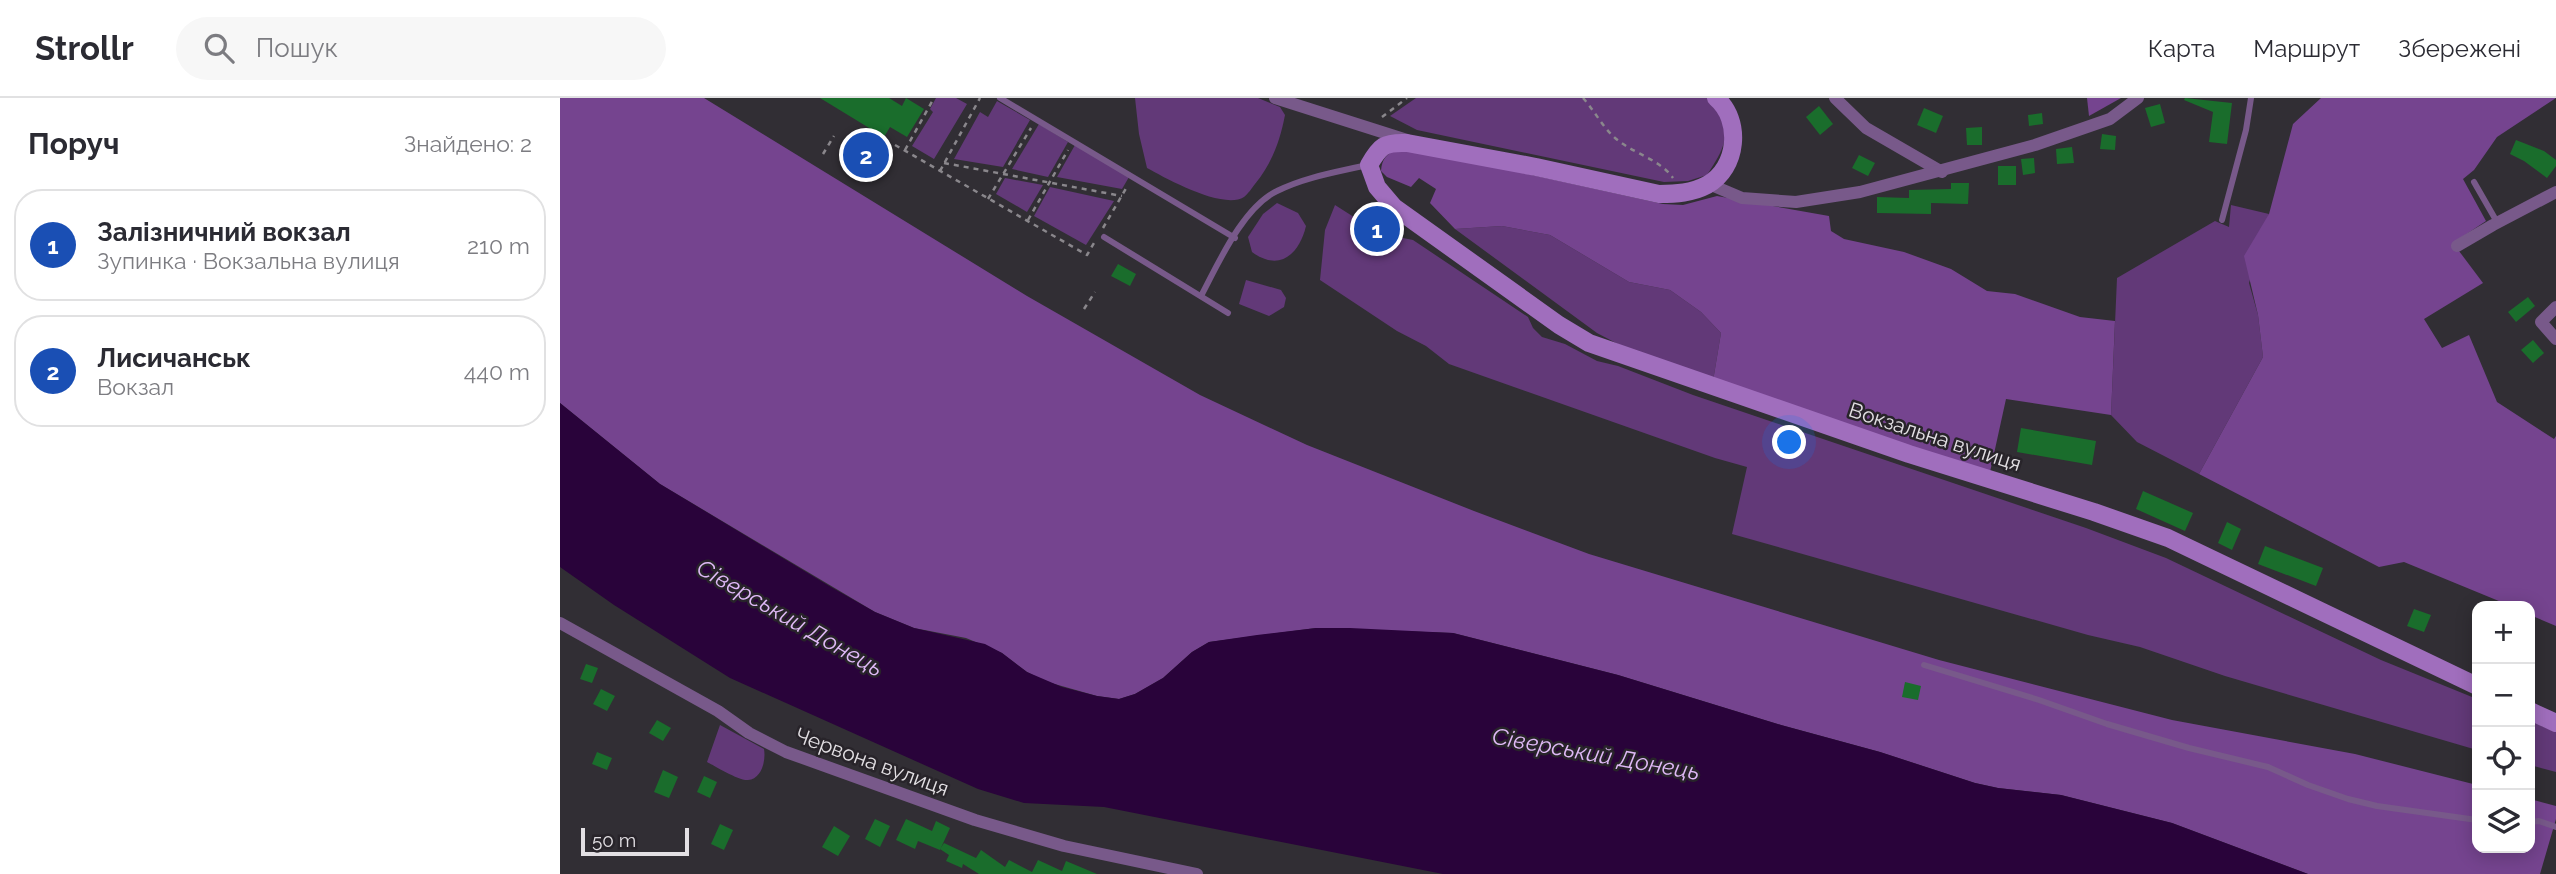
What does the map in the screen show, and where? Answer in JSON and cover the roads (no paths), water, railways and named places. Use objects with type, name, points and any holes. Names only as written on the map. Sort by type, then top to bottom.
[{"type":"main road","points":[[1369,165],[1378,149],[1392,142],[1427,146],[1659,194],[1681,193],[1709,184],[1719,176],[1726,165],[1733,135],[1728,113],[1716,98]]},
{"type":"main road","name":"Вокзальна вулиця","points":[[1369,165],[1377,187],[1394,207],[1559,325],[1589,343],[1909,454],[2168,538],[2472,684]]},
{"type":"main road","points":[[2535,712],[2556,723]]},
{"type":"street","points":[[1275,98],[1427,146]]},
{"type":"street","points":[[1835,98],[1866,128],[1942,172]]},
{"type":"street","points":[[1709,184],[1742,198],[1796,202],[1860,192],[2035,145],[2110,119],[2138,98]]},
{"type":"street","points":[[2457,246],[2556,192]]},
{"type":"street","points":[[2556,307],[2541,322],[2556,339]]},
{"type":"street","name":"Червона вулиця","points":[[560,623],[786,752],[975,820],[1064,846],[1197,874]]},
{"type":"lane","points":[[1000,98],[1234,237]]},
{"type":"lane","points":[[2222,220],[2246,131],[2251,98]]},
{"type":"lane","points":[[1201,296],[1234,237],[1252,212],[1275,192],[1317,177],[1369,165]]},
{"type":"lane","points":[[2474,182],[2497,222]]},
{"type":"lane","points":[[1103,234],[1228,313]]},
{"type":"lane","points":[[1924,665],[2107,724],[2268,767],[2348,799],[2418,813],[2472,819]]},
{"type":"lane","points":[[2535,821],[2556,827]]},
{"type":"water","name":"Сіверський Донець","points":[[560,403],[660,484],[875,612],[914,628],[985,644],[1027,672],[1062,687],[1119,699],[1135,694],[1163,678],[1192,652],[1209,642],[1257,635],[1316,628],[1453,633],[1618,675],[1880,752],[1975,783],[2061,795],[2172,823],[2308,874],[1443,874],[1104,807],[1024,803],[978,789],[730,678],[614,605],[560,567]]},
{"type":"place","name":"Лисичанськ","points":[[866,155]]},
{"type":"place","name":"Залізничний вокзал","points":[[1377,229]]}]
